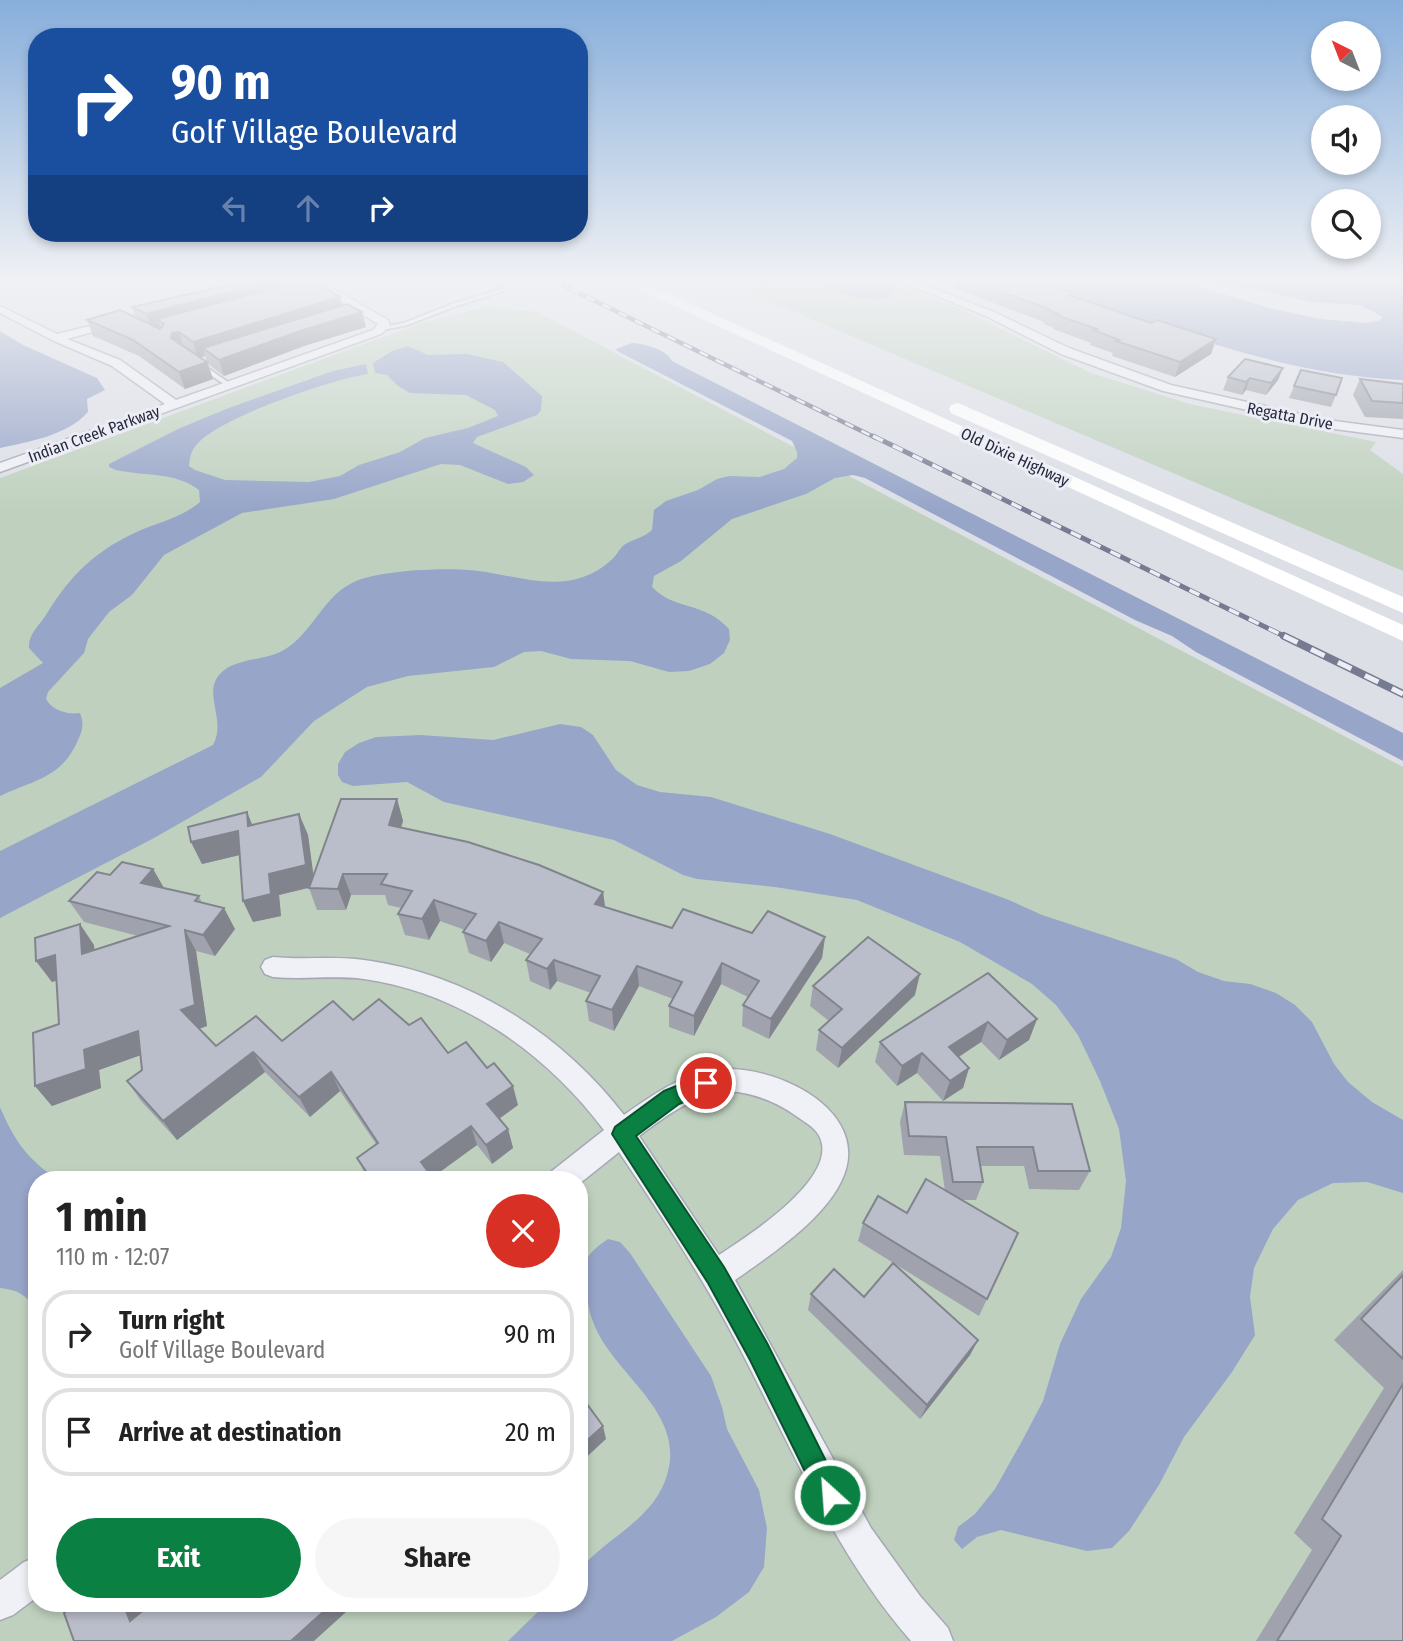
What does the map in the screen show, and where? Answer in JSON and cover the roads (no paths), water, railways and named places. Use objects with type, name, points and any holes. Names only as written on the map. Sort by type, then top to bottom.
[{"type":"main road","name":"Old Dixie Highway","points":[[796,358],[1403,634]]},
{"type":"main road","points":[[843,358],[871,370]]},
{"type":"main road","name":"Old Dixie Highway","points":[[934,398],[1403,606]]},
{"type":"street","points":[[103,358],[116,363],[175,405]]},
{"type":"street","name":"Indian Creek Parkway","points":[[0,468],[307,358]]},
{"type":"street","name":"Regatta Drive","points":[[1083,358],[1167,388],[1327,424],[1403,434]]},
{"type":"street","points":[[273,967],[307,970],[360,968],[411,980],[491,1013],[553,1056],[600,1104],[716,1275],[759,1351],[830,1495],[878,1573],[911,1616],[935,1641]]},
{"type":"street","points":[[574,1171],[688,1089],[724,1080],[743,1081],[779,1091],[811,1107],[826,1120],[835,1138],[837,1157],[830,1175],[806,1207],[776,1235],[716,1275]]},
{"type":"street","points":[[0,1602],[28,1581]]},
{"type":"lane","points":[[209,359],[197,363],[229,386]]},
{"type":"water","points":[[0,358],[51,358],[97,378],[105,390],[87,399],[88,412],[69,427],[24,443],[0,448]]},
{"type":"water","points":[[382,358],[483,358],[503,362],[542,396],[541,410],[537,415],[477,437],[473,443],[526,467],[534,475],[523,482],[508,484],[460,465],[441,464],[334,499],[242,513],[164,555],[132,595],[109,612],[88,639],[84,653],[48,692],[46,699],[56,709],[80,713],[82,730],[71,753],[64,763],[46,776],[0,796],[0,688],[43,663],[29,648],[34,630],[75,575],[98,554],[125,537],[180,515],[200,502],[199,490],[181,480],[116,470],[109,467],[109,464],[178,429],[226,409],[333,371],[366,364],[368,374],[330,383],[279,401],[212,432],[194,448],[189,466],[225,480],[309,482],[340,476],[359,465],[400,452],[425,438],[468,428],[498,416],[495,410],[466,395],[410,393],[387,375],[375,373],[373,363]]},
{"type":"water","points":[[630,358],[669,358],[1403,733],[1403,761],[1196,652],[1172,636],[1135,620],[865,478],[853,475],[835,478],[806,494],[732,519],[681,561],[654,576],[652,587],[661,595],[710,614],[729,629],[730,640],[724,653],[710,664],[689,671],[669,672],[630,661],[571,659],[541,651],[524,652],[494,667],[408,676],[367,687],[314,721],[261,777],[154,838],[0,918],[0,851],[213,745],[217,726],[213,690],[220,674],[241,662],[284,650],[303,634],[326,605],[345,587],[382,574],[434,570],[478,571],[557,582],[583,577],[604,566],[624,545],[652,530],[654,510],[666,501],[698,490],[717,479],[729,476],[760,477],[784,469],[797,458],[792,441]]},
{"type":"water","points":[[1260,358],[1403,358],[1403,380],[1354,376]]},
{"type":"water","points":[[560,724],[581,727],[593,735],[616,770],[637,785],[660,792],[711,797],[830,834],[1009,900],[1042,915],[1176,959],[1198,972],[1276,993],[1295,1005],[1312,1022],[1334,1064],[1348,1082],[1372,1102],[1403,1120],[1403,1193],[1367,1182],[1333,1183],[1298,1200],[1273,1229],[1254,1268],[1250,1297],[1255,1335],[1232,1372],[1184,1437],[1159,1485],[1129,1531],[1112,1548],[1087,1551],[1001,1530],[977,1537],[962,1549],[954,1540],[958,1527],[975,1514],[995,1489],[1022,1441],[1043,1401],[1060,1344],[1081,1299],[1111,1257],[1121,1228],[1126,1181],[1119,1129],[1078,1035],[1056,1005],[1032,984],[960,942],[857,900],[775,887],[697,879],[683,875],[614,840],[444,802],[407,782],[353,786],[342,782],[338,775],[338,764],[345,752],[376,737],[421,735],[493,740]]},
{"type":"water","points":[[0,1107],[22,1148],[46,1171],[28,1171],[28,1300],[13,1291],[0,1288]]},
{"type":"water","points":[[608,1239],[620,1242],[711,1376],[727,1429],[759,1490],[767,1528],[764,1567],[749,1592],[716,1617],[672,1641],[508,1641],[538,1612],[588,1612],[588,1560],[644,1513],[664,1485],[669,1467],[670,1447],[665,1428],[644,1394],[606,1346],[590,1314],[588,1257]]},
{"type":"railway","points":[[711,358],[876,438]]},
{"type":"railway","points":[[873,436],[1288,638]]},
{"type":"railway","points":[[1284,636],[1403,694]]}]
